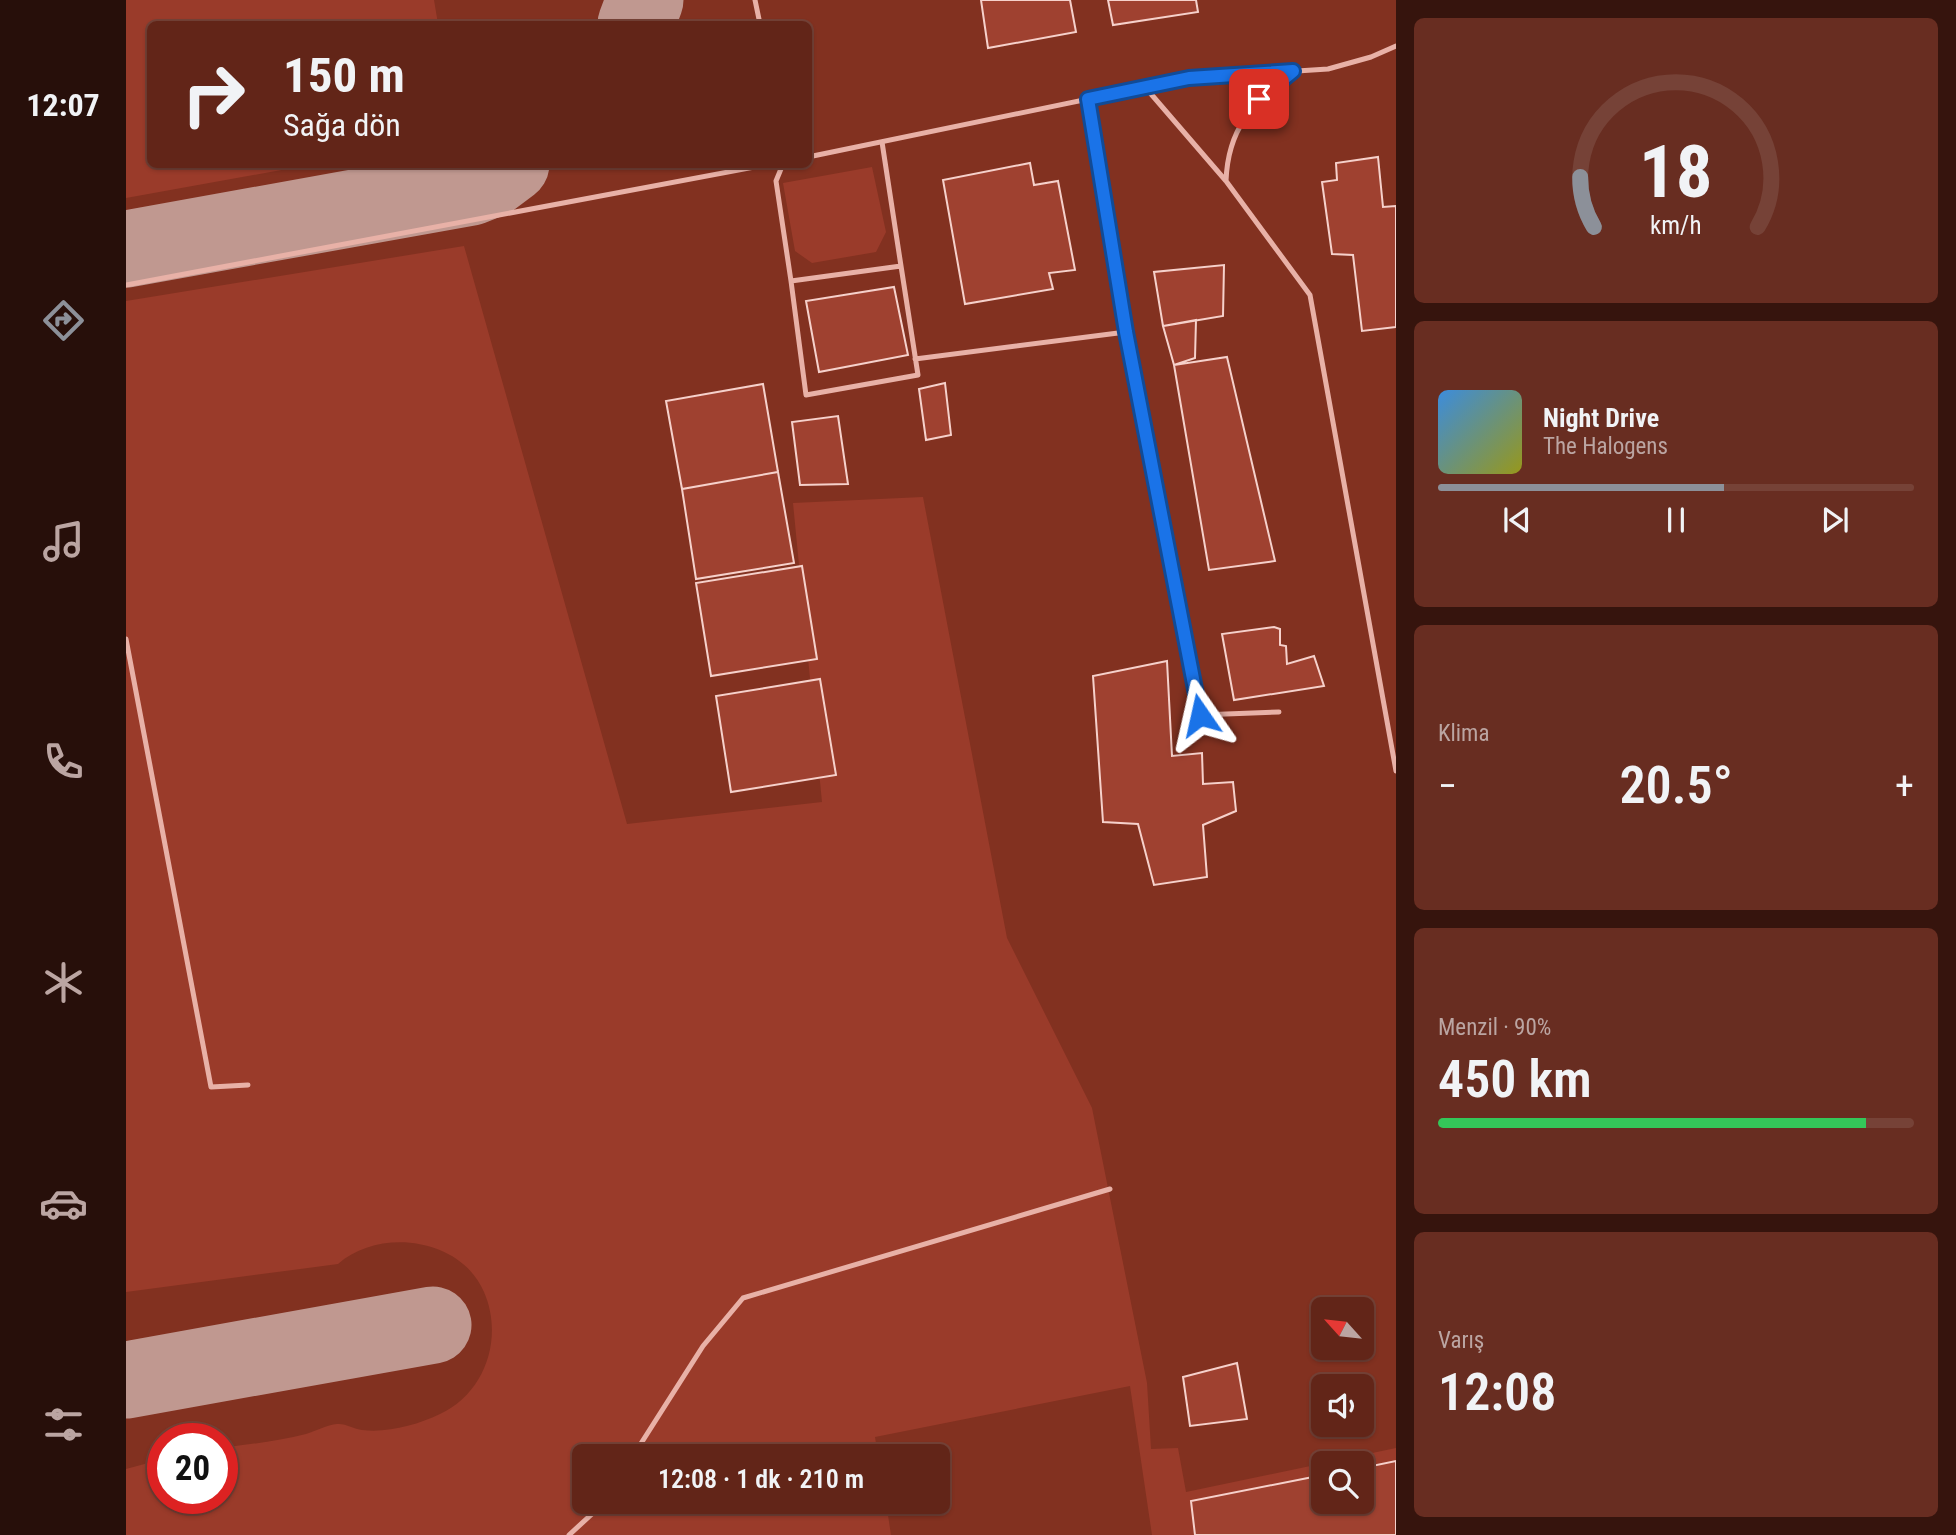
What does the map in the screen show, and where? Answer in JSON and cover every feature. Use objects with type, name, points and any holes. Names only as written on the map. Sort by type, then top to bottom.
[{"type":"lane","points":[[755,0],[759,21]]},
{"type":"lane","points":[[812,156],[1189,78],[1328,69],[1371,57],[1396,46]]},
{"type":"lane","points":[[1226,181],[1227,152],[1240,126],[1259,99],[1293,71]]},
{"type":"lane","points":[[1145,87],[1226,181],[1310,295],[1396,771]]},
{"type":"lane","points":[[1088,99],[1126,332],[1200,715],[1279,712]]},
{"type":"lane","points":[[781,168],[776,181],[806,395],[918,375],[882,142]]},
{"type":"lane","points":[[126,285],[750,168]]},
{"type":"lane","points":[[791,281],[901,266]]},
{"type":"lane","points":[[915,359],[1126,332]]},
{"type":"lane","points":[[126,639],[211,1087],[248,1084]]},
{"type":"lane","points":[[642,1444],[703,1346],[743,1298],[1110,1189]]},
{"type":"lane","points":[[569,1535],[592,1514]]},
{"type":"shaded area","points":[[126,0],[434,0],[438,21],[147,21],[147,168],[292,168],[126,198]]},
{"type":"shaded area","points":[[872,167],[886,232],[876,252],[812,263],[795,251],[783,183]]},
{"type":"shaded area","points":[[464,246],[627,824],[822,802],[793,503],[923,497],[1007,938],[1092,1108],[1147,1383],[1151,1449],[1178,1448],[1186,1492],[1311,1466],[1311,1477],[1191,1502],[1195,1535],[1152,1535],[1130,1386],[875,1437],[876,1444],[572,1444],[572,1514],[888,1514],[891,1535],[126,1535],[126,1469],[147,1463],[147,1514],[238,1514],[238,1446],[306,1434],[337,1424],[362,1430],[402,1427],[440,1414],[469,1393],[479,1378],[491,1345],[492,1328],[484,1292],[473,1274],[457,1260],[439,1250],[418,1244],[397,1242],[375,1245],[355,1252],[338,1264],[126,1292],[126,301]]},
{"type":"shaded area","points":[[1396,1448],[1396,1461],[1374,1466],[1374,1453]]},
{"type":"building","points":[[981,0],[1070,0],[1076,32],[988,48]]},
{"type":"building","points":[[1108,0],[1196,0],[1198,12],[1113,25]]},
{"type":"building","points":[[1378,157],[1383,207],[1396,206],[1396,327],[1362,331],[1353,255],[1332,254],[1322,182],[1337,180],[1336,163]]},
{"type":"building","points":[[1030,163],[1034,185],[1058,181],[1075,270],[1049,273],[1053,289],[965,304],[943,180]]},
{"type":"building","points":[[1224,265],[1223,316],[1163,326],[1154,272]]},
{"type":"building","points":[[894,287],[908,355],[819,372],[806,301]]},
{"type":"building","points":[[1196,320],[1195,358],[1174,365],[1163,326]]},
{"type":"building","points":[[1227,357],[1275,561],[1209,570],[1174,365]]},
{"type":"building","points":[[945,383],[951,435],[926,440],[919,389]]},
{"type":"building","points":[[763,384],[778,472],[682,489],[666,401]]},
{"type":"building","points":[[838,416],[848,484],[800,485],[792,422]]},
{"type":"building","points":[[778,472],[794,563],[696,579],[682,489]]},
{"type":"building","points":[[802,566],[817,659],[711,676],[696,583]]},
{"type":"building","points":[[1274,627],[1280,629],[1280,645],[1286,646],[1287,664],[1314,656],[1324,686],[1234,700],[1222,634]]},
{"type":"building","points":[[1167,661],[1172,756],[1202,753],[1203,784],[1233,782],[1236,811],[1203,825],[1207,877],[1154,885],[1138,824],[1103,822],[1093,676]]},
{"type":"building","points":[[820,679],[836,775],[731,792],[716,696]]},
{"type":"building","points":[[1237,1363],[1247,1419],[1190,1426],[1183,1377]]},
{"type":"building","points":[[1396,1461],[1396,1535],[1195,1535],[1191,1501],[1311,1477],[1311,1514],[1374,1514],[1374,1466]]},
{"type":"taxiway","points":[[637,21],[645,0]]},
{"type":"taxiway","points":[[126,249],[471,187],[491,179],[506,168]]},
{"type":"taxiway","points":[[126,1380],[433,1325]]},
{"type":"route","points":[[1200,715],[1126,332],[1088,99],[1189,78],[1293,71],[1259,99]]}]
